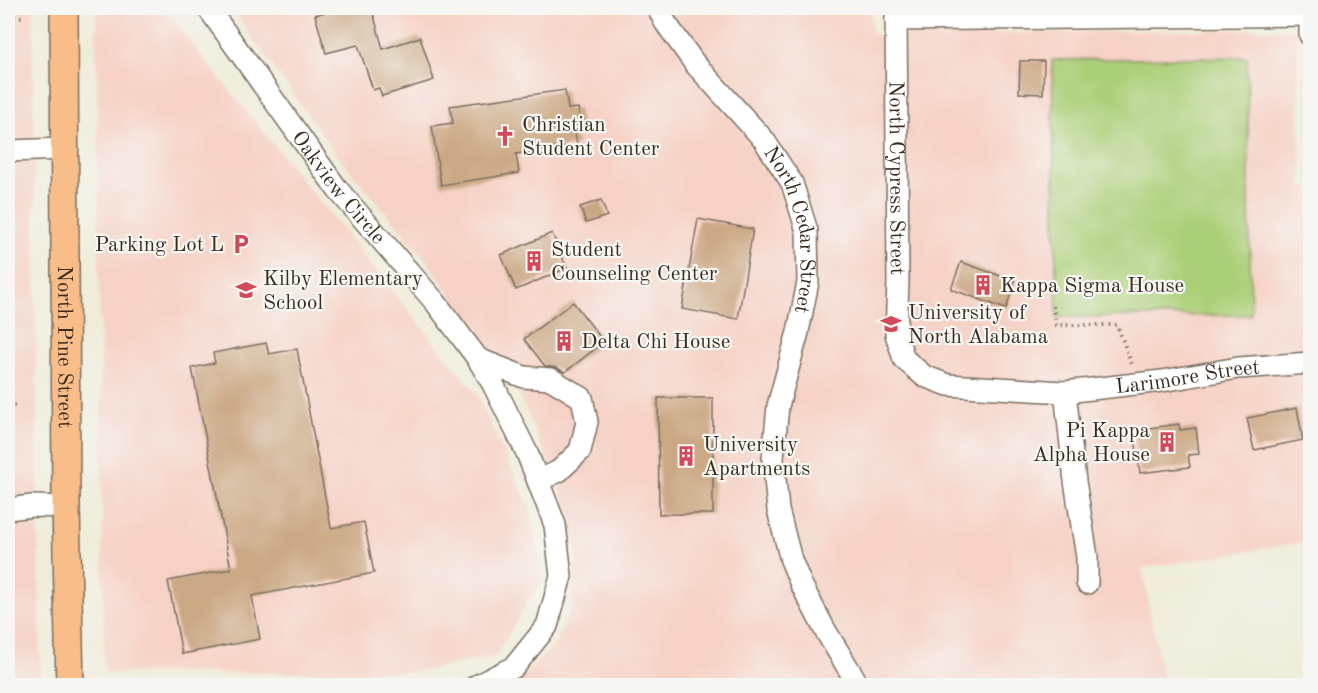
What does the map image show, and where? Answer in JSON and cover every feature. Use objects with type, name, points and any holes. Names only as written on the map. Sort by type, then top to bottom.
[{"type":"main road","name":"North Pine Street","points":[[64,8],[66,507],[70,686]]},
{"type":"street","name":"Oakview Circle","points":[[208,8],[338,190],[436,303],[478,359],[527,453],[555,525],[561,576],[547,626],[514,667],[476,686]]},
{"type":"street","name":"North Cedar Street","points":[[658,8],[665,22],[695,64],[764,140],[792,183],[807,231],[808,282],[798,332],[778,406],[773,458],[778,510],[791,560],[801,584],[825,630],[859,686]]},
{"type":"street","points":[[1310,8],[1311,35]]},
{"type":"street","points":[[896,14],[1310,15]]},
{"type":"street","name":"North Cypress Street","points":[[896,14],[898,282],[896,334],[904,359],[924,376],[948,385],[1065,392]]},
{"type":"street","points":[[8,151],[64,149]]},
{"type":"street","points":[[478,359],[524,377],[551,379],[582,398],[587,422],[580,451],[559,471],[538,481]]},
{"type":"street","name":"Larimore Street","points":[[1065,392],[1162,381],[1238,368],[1311,363]]},
{"type":"street","points":[[1065,392],[1075,481],[1087,557],[1087,583]]},
{"type":"street","points":[[8,509],[32,506],[66,507]]},
{"type":"path","points":[[8,16],[25,17]]},
{"type":"path","points":[[1053,306],[1056,325],[1117,325],[1132,366]]},
{"type":"path","points":[[8,405],[15,406]]},
{"type":"shaded area","points":[[8,8],[33,8],[41,686],[8,685]]},
{"type":"shaded area","name":"Kilby Elementary School","points":[[96,8],[163,8],[477,394],[530,508],[543,578],[495,657],[415,672],[104,673]]},
{"type":"shaded area","name":"University of North Alabama","points":[[231,8],[871,8],[872,35],[1296,29],[1302,187],[1310,188],[1310,541],[1142,568],[1164,685],[508,685],[515,682],[554,646],[571,608],[577,561],[560,489],[515,385],[428,262],[336,154]]},
{"type":"green space","points":[[1247,57],[1251,315],[1057,317],[1052,60]]},
{"type":"building","points":[[340,8],[358,8],[359,12],[372,9],[383,49],[420,37],[434,80],[382,96],[379,88],[373,90],[358,45],[326,53],[315,15]]},
{"type":"building","points":[[1020,61],[1044,61],[1043,94],[1019,93]]},
{"type":"building","name":"Christian Student Center","points":[[565,90],[568,109],[578,108],[581,125],[574,126],[577,145],[516,154],[519,173],[441,185],[432,126],[453,123],[450,106]]},
{"type":"building","points":[[601,200],[607,216],[586,223],[580,207]]},
{"type":"building","points":[[698,219],[753,229],[738,319],[682,309]]},
{"type":"building","name":"Student Counseling Center","points":[[552,233],[567,268],[516,290],[501,255]]},
{"type":"building","name":"Kappa Sigma House","points":[[961,262],[1015,281],[1006,309],[951,289]]},
{"type":"building","name":"Delta Chi House","points":[[573,302],[604,342],[565,372],[545,366],[524,339]]},
{"type":"building","points":[[266,343],[269,354],[297,349],[331,528],[364,522],[374,573],[252,596],[260,639],[182,654],[168,581],[231,569],[192,368],[215,363],[213,353]]},
{"type":"building","name":"University Apartments","points":[[658,398],[713,398],[713,514],[659,514]]},
{"type":"building","points":[[1297,408],[1303,440],[1254,450],[1247,418]]},
{"type":"building","name":"Pi Kappa Alpha House","points":[[1179,424],[1180,430],[1196,428],[1199,454],[1188,455],[1190,467],[1140,473],[1134,430]]},
{"type":"place","name":"Christian Student Center","points":[[505,136]]},
{"type":"place","name":"Parking Lot L","points":[[241,244]]},
{"type":"place","name":"Student Counseling Center","points":[[534,261]]},
{"type":"place","name":"Kappa Sigma House","points":[[983,285]]},
{"type":"place","name":"Kilby Elementary School","points":[[246,290]]},
{"type":"place","name":"University of North Alabama","points":[[891,324]]},
{"type":"place","name":"Delta Chi House","points":[[564,341]]},
{"type":"place","name":"Pi Kappa Alpha House","points":[[1167,442]]},
{"type":"place","name":"University Apartments","points":[[686,456]]}]
